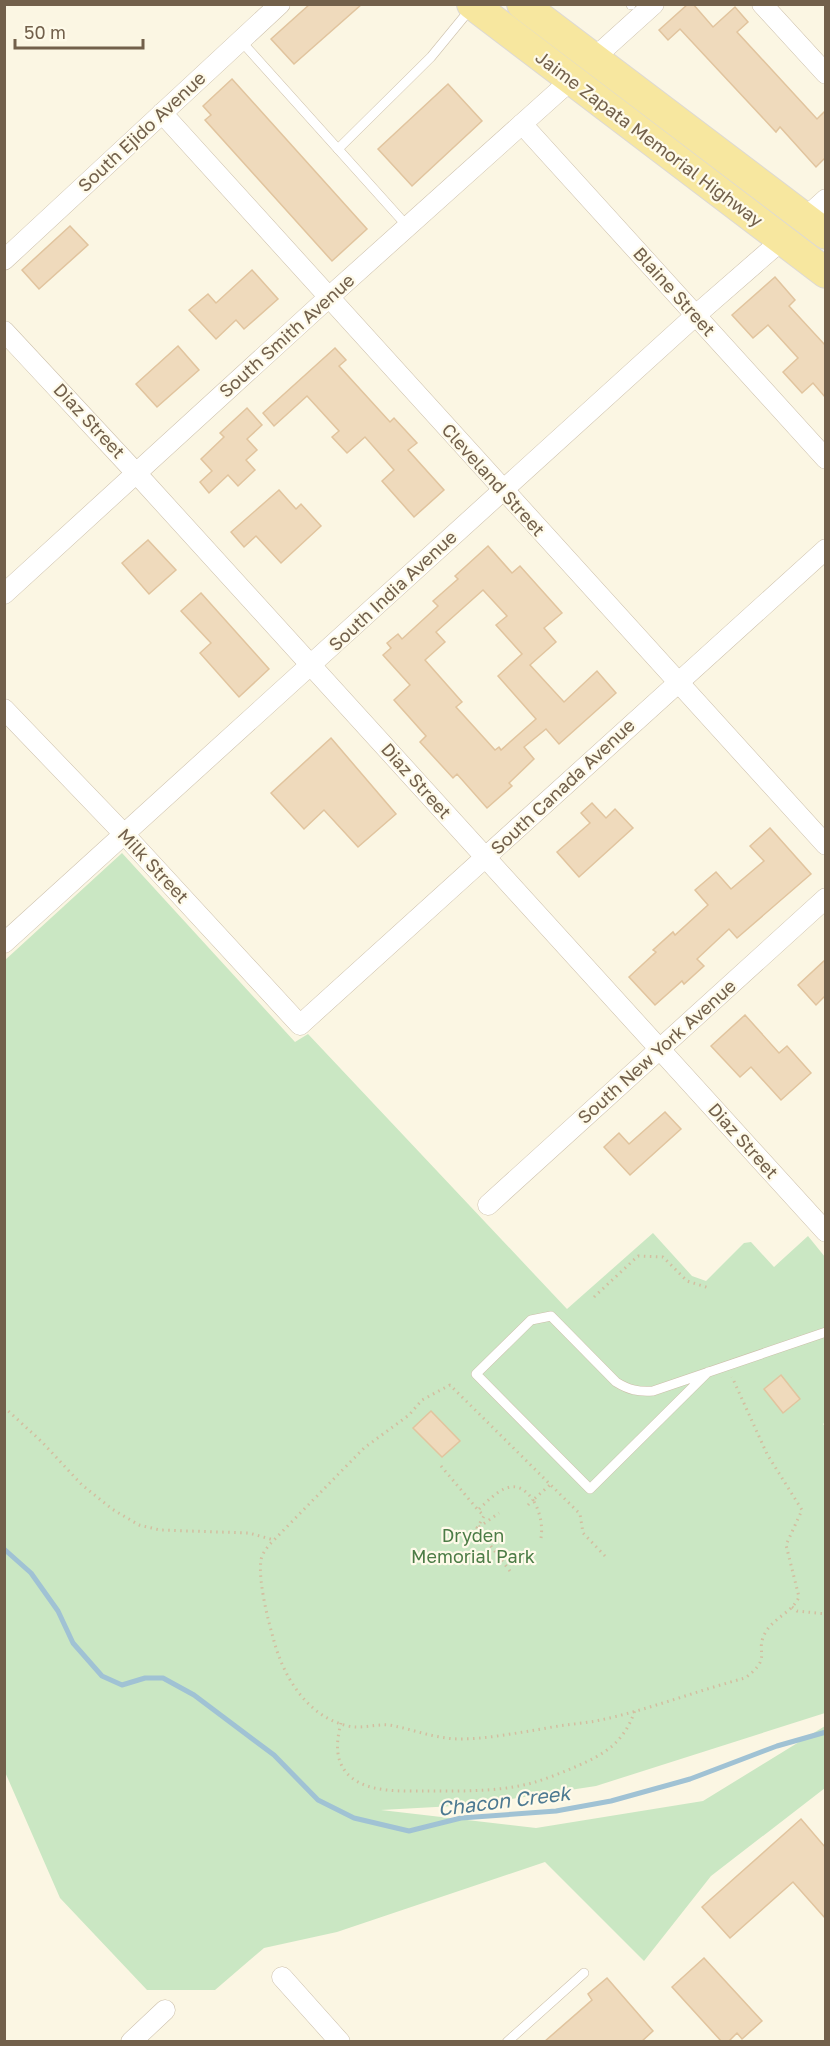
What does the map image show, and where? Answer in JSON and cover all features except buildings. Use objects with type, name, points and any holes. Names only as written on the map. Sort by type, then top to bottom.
[{"type":"main road","name":"Jaime Zapata Memorial Highway","points":[[473,5],[825,273]]},
{"type":"main road","name":"Jaime Zapata Memorial Highway","points":[[535,12],[594,59],[818,217]]},
{"type":"main road","points":[[571,80],[605,89],[614,94],[763,207],[786,218],[818,217]]},
{"type":"main road","points":[[782,240],[801,240],[825,253]]},
{"type":"street","name":"South Ejido Avenue","points":[[4,260],[280,4]]},
{"type":"street","points":[[762,4],[825,74]]},
{"type":"street","points":[[594,59],[637,7]]},
{"type":"street","name":"South Smith Avenue","points":[[4,594],[571,80]]},
{"type":"street","name":"Cleveland Street","points":[[162,113],[825,845]]},
{"type":"street","name":"Blaine Street","points":[[522,124],[825,459]]},
{"type":"street","name":"South India Avenue","points":[[4,943],[312,666],[696,315],[782,240]]},
{"type":"street","name":"Diaz Street","points":[[4,331],[312,666],[825,1232]]},
{"type":"street","name":"South Canada Avenue","points":[[300,1025],[825,549]]},
{"type":"street","name":"Milk Street","points":[[4,709],[124,834],[300,1025]]},
{"type":"street","name":"South New York Avenue","points":[[488,1205],[825,898]]},
{"type":"street","points":[[282,1977],[340,2042]]},
{"type":"street","points":[[131,2042],[165,2010]]},
{"type":"lane","points":[[338,149],[431,57],[473,5]]},
{"type":"lane","points":[[241,41],[408,227]]},
{"type":"lane","points":[[708,1372],[590,1489],[476,1374],[531,1320],[551,1316],[616,1382],[639,1392],[653,1391],[708,1372],[825,1332]]},
{"type":"lane","points":[[507,2042],[584,1973]]},
{"type":"path","points":[[594,1297],[639,1256],[663,1257],[687,1281],[709,1288]]},
{"type":"path","points":[[605,1556],[583,1533],[580,1514],[450,1385],[422,1401],[409,1415],[364,1448],[274,1540],[264,1552],[261,1561],[263,1591],[277,1652],[291,1683],[305,1702],[322,1716],[347,1726],[387,1725],[440,1738],[487,1737],[597,1721],[745,1678],[758,1669],[763,1658],[761,1643],[766,1631],[777,1618],[796,1604],[799,1597],[786,1545],[802,1510],[767,1454],[731,1375]]},
{"type":"path","points":[[4,1407],[42,1442],[82,1485],[111,1509],[139,1525],[160,1530],[249,1533],[274,1540]]},
{"type":"path","points":[[441,1466],[484,1516],[477,1528]]},
{"type":"path","points":[[528,1505],[550,1485]]},
{"type":"path","points":[[478,1510],[505,1488],[521,1487],[537,1507],[542,1530],[541,1538]]},
{"type":"path","points":[[477,1528],[499,1513]]},
{"type":"path","points":[[477,1528],[510,1570]]},
{"type":"path","points":[[792,1607],[797,1611],[825,1614]]},
{"type":"path","points":[[341,1723],[337,1749],[340,1763],[346,1772],[360,1783],[373,1788],[404,1791],[460,1791],[532,1783],[594,1758],[617,1742],[625,1733],[635,1710]]},
{"type":"green space","name":"Dryden Memorial Park","points":[[122,853],[295,1042],[308,1034],[567,1309],[653,1233],[692,1276],[706,1281],[744,1243],[751,1242],[774,1267],[808,1236],[825,1257],[826,1422],[823,1424],[826,1427],[825,1713],[596,1786],[472,1805],[381,1810],[536,1828],[703,1801],[825,1726],[825,1788],[711,1876],[644,1961],[545,1862],[337,1932],[264,1948],[215,1990],[147,1990],[60,1898],[5,1772],[4,961]]},
{"type":"waterway","name":"Chacon Creek","points":[[4,1549],[31,1573],[58,1611],[73,1643],[102,1676],[122,1685],[145,1678],[163,1678],[194,1695],[274,1755],[318,1800],[354,1818],[409,1831],[461,1818],[556,1811],[611,1801],[690,1779],[777,1746],[826,1732]]}]
